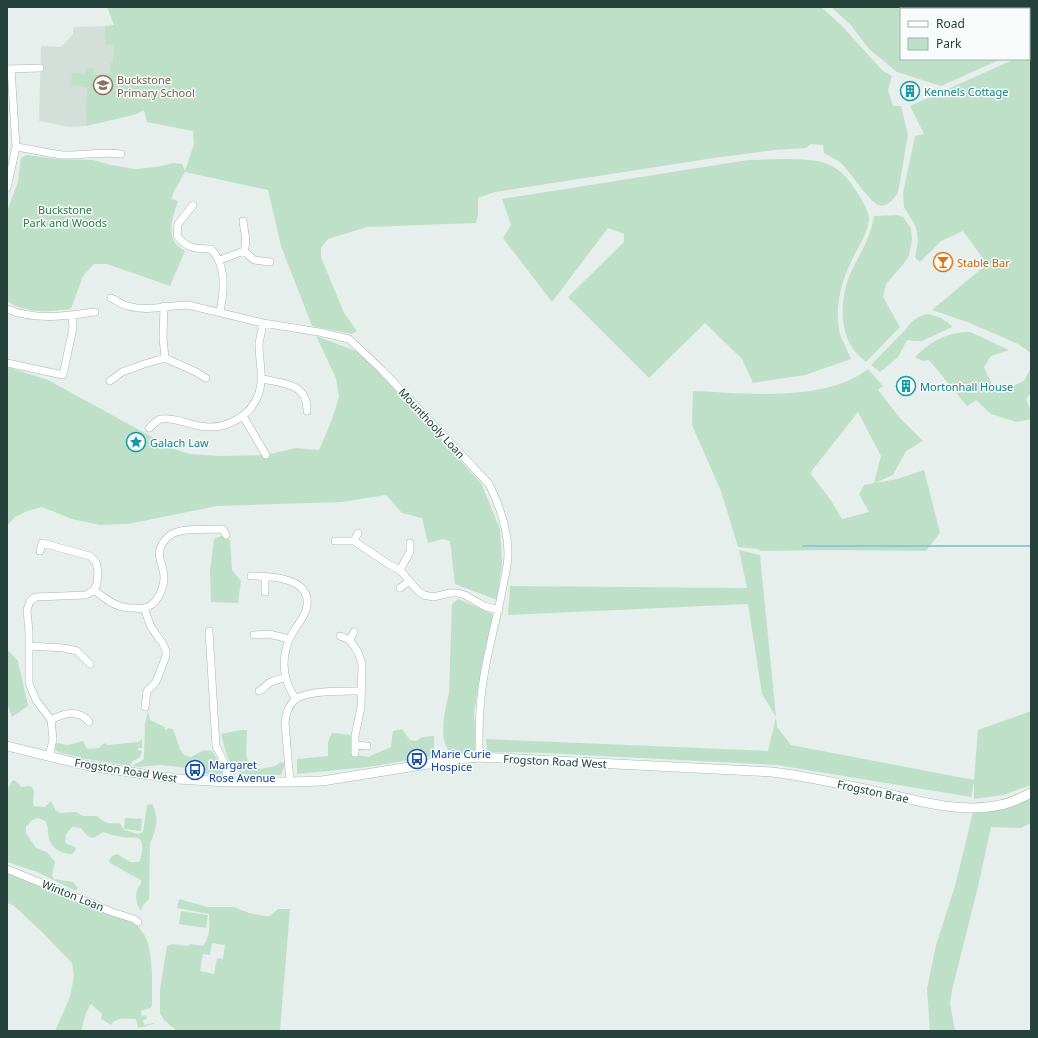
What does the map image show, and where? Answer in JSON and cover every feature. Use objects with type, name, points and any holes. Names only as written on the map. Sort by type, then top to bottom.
[{"type":"main road","name":"Frogston Road West","points":[[7,746],[89,766],[178,779],[227,782],[322,781],[479,757],[772,772]]},
{"type":"main road","name":"Frogston Brae","points":[[772,772],[818,779],[935,804],[974,808],[999,806],[1031,793]]},
{"type":"street","points":[[7,188],[10,157],[16,147],[9,69],[40,68]]},
{"type":"street","points":[[16,147],[62,154],[84,155],[111,153],[123,155]]},
{"type":"street","points":[[193,205],[178,224],[177,236],[191,248],[212,249],[220,260],[224,289],[220,312]]},
{"type":"street","points":[[220,260],[244,251],[246,246],[246,237],[243,221]]},
{"type":"street","points":[[244,251],[254,260],[270,262]]},
{"type":"street","name":"Mounthooly Loan","points":[[111,298],[127,306],[145,308],[188,304],[263,323],[319,332],[349,339],[382,369],[485,479],[489,484],[503,517],[507,541],[507,565],[499,610],[481,690],[479,713],[479,757]]},
{"type":"street","points":[[164,306],[163,338],[165,358]]},
{"type":"street","points":[[7,309],[31,316],[52,317],[95,312]]},
{"type":"street","points":[[7,363],[63,375],[73,328],[72,315]]},
{"type":"street","points":[[149,428],[156,421],[161,419],[201,427],[213,427],[225,425],[243,416],[253,404],[258,394],[262,379],[259,343],[263,323]]},
{"type":"street","points":[[110,381],[122,372],[165,358],[206,378]]},
{"type":"street","points":[[262,379],[295,386],[307,403],[307,411]]},
{"type":"street","points":[[243,416],[266,455]]},
{"type":"street","points":[[94,590],[123,608],[144,608],[151,605],[156,600],[162,589],[164,579],[159,559],[162,544],[169,535],[187,530],[223,529],[226,535]]},
{"type":"street","points":[[354,541],[358,533]]},
{"type":"street","points":[[335,541],[354,541],[400,570],[418,591],[424,595],[433,597],[450,593],[458,593],[484,606],[499,610]]},
{"type":"street","points":[[40,551],[42,542],[90,556],[96,562],[98,572],[94,590],[86,595],[36,596],[30,601],[27,610],[29,683],[36,700],[51,720],[53,739],[49,757]]},
{"type":"street","points":[[400,570],[410,552],[410,543]]},
{"type":"street","points":[[251,576],[265,576],[295,582],[301,587],[307,598],[306,610],[301,622],[289,639],[286,657],[285,678],[287,685],[296,699]]},
{"type":"street","points":[[265,576],[265,592]]},
{"type":"street","points":[[400,588],[409,581]]},
{"type":"street","points":[[144,608],[150,627],[163,644],[166,651],[166,656],[156,682],[147,691],[145,706]]},
{"type":"street","points":[[209,631],[216,746],[226,766],[227,782]]},
{"type":"street","points":[[350,640],[354,632]]},
{"type":"street","points":[[258,637],[269,634],[289,639]]},
{"type":"street","points":[[340,636],[350,640],[361,659],[360,714],[355,736],[355,753]]},
{"type":"street","points":[[29,646],[64,648],[77,651],[90,664]]},
{"type":"street","points":[[259,691],[264,689],[266,681],[285,678]]},
{"type":"street","points":[[290,782],[286,716],[290,705],[302,696],[329,692],[360,692]]},
{"type":"street","points":[[51,720],[60,714],[71,713],[79,715],[87,719],[89,722]]},
{"type":"street","points":[[355,745],[367,746]]},
{"type":"street","name":"Winton Loan","points":[[7,869],[112,912],[134,919],[138,922]]},
{"type":"shaded area","name":"Buckstone Primary School","points":[[140,25],[137,114],[86,126],[69,127],[39,121],[41,46],[61,47],[73,34],[73,27]]},
{"type":"green space","name":"Buckstone Park and Woods","points":[[107,7],[821,7],[841,25],[883,71],[892,76],[888,90],[893,106],[901,106],[908,135],[898,193],[884,206],[876,204],[840,162],[824,153],[823,145],[811,144],[806,148],[775,150],[714,158],[495,192],[478,198],[478,214],[476,223],[367,227],[328,239],[321,248],[321,257],[344,313],[357,331],[352,334],[312,326],[281,246],[268,190],[185,172],[173,193],[172,199],[178,201],[171,227],[175,243],[185,251],[170,286],[107,264],[94,264],[83,276],[71,309],[38,311],[22,308],[7,301],[7,211],[18,182],[21,158],[26,155],[58,159],[93,160],[135,169],[157,167],[173,163],[182,164],[185,171],[194,144],[193,131],[147,122],[144,110],[137,114],[86,126],[87,87],[71,86],[72,73],[85,74],[86,68],[94,68],[94,74],[110,75],[110,63],[113,63],[114,45],[105,44],[105,26],[114,25]]},
{"type":"green space","points":[[831,7],[1031,7],[1031,45],[1030,8],[900,8],[900,60],[999,60],[941,86],[897,72],[869,49],[850,24]]},
{"type":"green space","points":[[1030,52],[1031,353],[1018,344],[970,323],[932,310],[987,264],[963,231],[941,241],[920,262],[915,258],[918,241],[916,227],[904,207],[903,193],[915,136],[924,134],[910,106],[1013,60],[1030,60]]},
{"type":"green space","points":[[748,160],[809,160],[829,164],[837,169],[853,185],[869,216],[865,234],[845,276],[838,307],[841,337],[851,359],[805,375],[753,383],[742,359],[705,323],[649,378],[568,297],[624,242],[624,234],[608,228],[552,302],[503,238],[511,225],[502,199]]},
{"type":"green space","points":[[897,215],[903,217],[911,228],[912,239],[909,256],[886,284],[883,297],[900,327],[866,362],[853,349],[845,331],[843,310],[845,289],[848,279],[868,237],[873,224],[874,216]]},
{"type":"green space","points":[[928,314],[941,318],[952,327],[922,341],[907,340],[898,357],[880,372],[871,365],[912,321],[918,317]]},
{"type":"green space","points":[[970,332],[1009,350],[991,356],[984,367],[992,384],[1006,389],[1024,381],[1031,368],[1031,393],[1026,399],[1031,411],[1031,419],[1016,422],[991,414],[976,400],[967,406],[929,360],[923,361],[915,357],[937,340],[949,335]]},
{"type":"green space","points":[[316,336],[361,353],[481,483],[500,529],[502,563],[497,600],[455,584],[450,541],[443,539],[428,543],[422,518],[402,513],[386,495],[342,502],[217,506],[128,524],[100,525],[72,519],[42,507],[27,511],[15,517],[7,526],[7,367],[48,380],[174,449],[190,454],[220,456],[266,455],[296,448],[319,450],[331,422],[339,397],[336,378]]},
{"type":"green space","points":[[868,369],[883,386],[878,390],[900,418],[923,441],[906,451],[893,475],[875,483],[897,479],[924,470],[940,533],[926,551],[761,551],[758,549],[738,547],[721,491],[692,425],[693,391],[784,394],[830,387],[850,380]],"holes":[[[858,412],[881,456],[874,483],[864,485],[859,494],[869,512],[842,519],[830,499],[810,473]]]},
{"type":"green space","points":[[221,536],[230,540],[232,570],[241,581],[238,603],[211,602],[210,571],[214,539]]},
{"type":"green space","points":[[739,550],[760,555],[777,727],[791,745],[974,780],[978,730],[1031,711],[1031,785],[1003,795],[974,799],[974,783],[971,797],[777,765],[544,753],[487,752],[486,739],[768,751],[776,717],[762,694],[748,604],[508,615],[510,586],[747,588]]},
{"type":"green space","points":[[458,599],[493,614],[474,711],[476,752],[451,754],[444,741],[443,728],[449,694],[452,604]]},
{"type":"green space","points":[[7,649],[18,661],[28,706],[12,717],[7,703]]},
{"type":"green space","points":[[148,711],[150,720],[165,727],[167,730],[168,728],[173,729],[180,749],[184,755],[191,757],[204,750],[212,751],[220,763],[222,774],[209,775],[197,769],[161,765],[138,767],[132,766],[143,760],[144,757],[145,724]]},
{"type":"green space","points":[[402,729],[410,740],[416,741],[422,737],[434,736],[434,756],[368,767],[297,774],[297,759],[328,756],[328,742],[332,733],[352,735],[352,754],[368,757],[391,747],[393,731]]},
{"type":"green space","points":[[247,730],[246,754],[248,761],[260,769],[275,766],[281,762],[285,764],[281,775],[244,774],[232,766],[221,734]]},
{"type":"green space","points":[[142,739],[142,748],[138,748],[138,750],[142,751],[140,757],[133,761],[130,766],[86,759],[58,752],[55,749],[56,743],[68,745],[83,741],[87,749],[99,748],[104,743],[108,745],[138,742]]},
{"type":"green space","points":[[13,780],[16,781],[21,787],[30,786],[34,790],[34,806],[45,807],[51,801],[56,811],[61,813],[76,812],[83,816],[97,816],[107,822],[120,823],[124,830],[138,834],[143,832],[147,805],[152,804],[156,813],[156,828],[150,843],[149,899],[143,905],[141,911],[137,904],[136,897],[137,889],[141,883],[141,880],[110,863],[109,861],[112,856],[117,854],[130,862],[139,862],[142,853],[142,842],[138,838],[119,837],[103,832],[96,837],[91,838],[86,835],[81,828],[72,827],[66,834],[65,842],[75,847],[76,850],[72,854],[68,854],[56,849],[50,842],[48,827],[45,821],[38,818],[32,820],[26,827],[26,833],[36,848],[47,852],[55,862],[52,876],[54,879],[73,882],[78,888],[76,891],[37,872],[7,862],[7,789]]},
{"type":"green space","points":[[1031,793],[1031,823],[1021,828],[991,827],[977,891],[952,990],[950,1003],[955,1031],[930,1031],[927,989],[936,945],[955,886],[974,808]]},
{"type":"green space","points":[[125,818],[142,819],[141,831],[124,829]]},
{"type":"green space","points":[[7,873],[135,923],[146,937],[150,952],[152,1006],[151,1008],[141,1011],[142,1016],[146,1015],[147,1019],[143,1020],[144,1025],[154,1024],[138,1028],[136,1019],[119,1019],[111,1025],[101,1019],[102,1014],[91,1004],[86,1013],[81,1031],[55,1031],[70,997],[74,976],[72,963],[13,905],[7,903]]},
{"type":"green space","points":[[179,899],[207,907],[234,907],[249,913],[264,916],[270,916],[278,909],[290,909],[280,1031],[177,1031],[164,1020],[160,1013],[160,989],[167,946],[172,944],[188,946],[190,944],[203,946],[209,931],[209,914],[177,908]],"holes":[[[212,943],[225,945],[223,959],[217,958],[214,974],[200,971],[203,954],[210,955]]]},
{"type":"green space","points":[[181,911],[208,915],[206,928],[179,924]]},
{"type":"waterway","points":[[803,546],[1031,546]]},
{"type":"place","name":"Buckstone Primary School","points":[[103,85]]},
{"type":"place","name":"Kennels Cottage","points":[[910,91]]},
{"type":"place","name":"Stable Bar","points":[[943,262]]},
{"type":"place","name":"Mortonhall House","points":[[906,386]]},
{"type":"place","name":"Galach Law","points":[[136,442]]},
{"type":"place","name":"Marie Curie Hospice","points":[[417,759]]},
{"type":"place","name":"Margaret Rose Avenue","points":[[195,770]]}]
